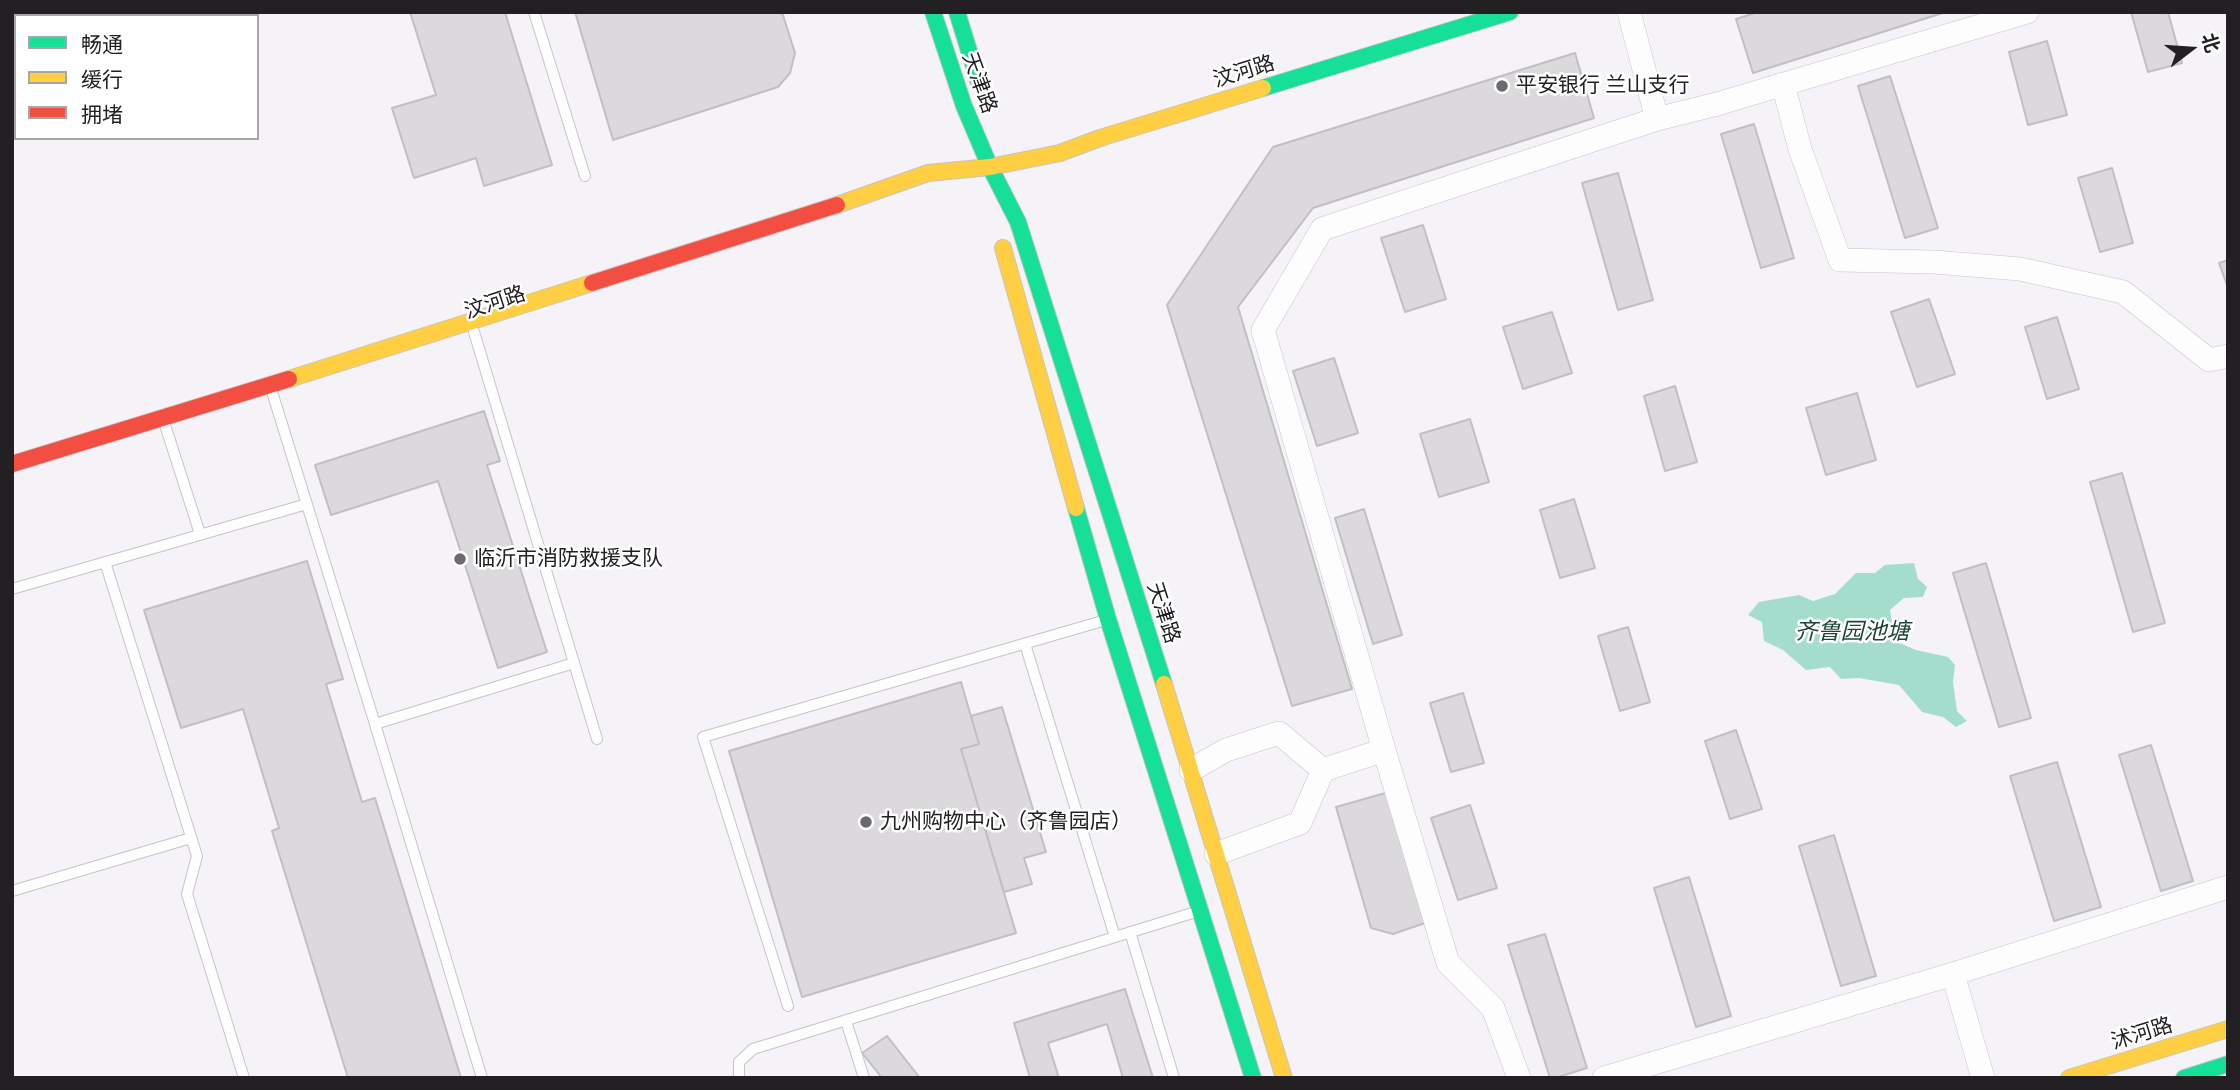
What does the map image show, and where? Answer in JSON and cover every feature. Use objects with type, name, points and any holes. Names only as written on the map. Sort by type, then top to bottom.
[{"type":"street","name":"天津路","points":[[933,12],[964,106],[990,167],[1018,222],[1191,770],[1284,1078]]},
{"type":"street","name":"天津路","points":[[957,12],[986,108],[996,222],[1108,619],[1253,1078]]},
{"type":"street","name":"汶河路","points":[[12,464],[345,362],[884,190],[928,173],[990,167],[1055,141],[1473,12]]},
{"type":"street","name":"汶河路","points":[[12,475],[474,332],[930,184],[990,167],[1060,153],[1113,134],[1510,12]]},
{"type":"street","points":[[1629,12],[1657,119]]},
{"type":"street","points":[[1519,1078],[1493,1007],[1448,963],[1264,330],[1322,229],[1657,119],[2027,12]]},
{"type":"street","points":[[1783,84],[1800,149],[1840,260],[1934,262],[2020,269],[2123,292],[2209,360],[2228,356]]},
{"type":"street","points":[[1191,770],[1226,750],[1279,733],[1323,770]]},
{"type":"street","points":[[1216,854],[1300,823],[1323,770],[1384,750]]},
{"type":"street","points":[[1604,1078],[1953,974],[2228,887]]},
{"type":"street","points":[[1953,974],[1983,1078]]},
{"type":"street","name":"沭河路","points":[[2069,1078],[2228,1029]]},
{"type":"street","points":[[2184,1078],[2228,1064]]},
{"type":"lane","points":[[534,12],[585,176]]},
{"type":"lane","points":[[474,332],[597,739]]},
{"type":"lane","points":[[273,395],[482,1078]]},
{"type":"lane","points":[[166,428],[200,534]]},
{"type":"lane","points":[[12,589],[307,504]]},
{"type":"lane","points":[[105,562],[197,856],[187,894],[244,1078]]},
{"type":"lane","points":[[788,1006],[704,737],[1108,619]]},
{"type":"lane","points":[[1025,644],[1115,937]]},
{"type":"lane","points":[[375,724],[574,663]]},
{"type":"lane","points":[[12,891],[191,838]]},
{"type":"lane","points":[[739,1078],[739,1062],[753,1049],[1200,911]]},
{"type":"lane","points":[[1130,932],[1174,1078]]},
{"type":"lane","points":[[846,1021],[864,1078]]},
{"type":"water","name":"齐鲁园池塘","points":[[1914,563],[1918,579],[1927,587],[1923,597],[1904,598],[1890,610],[1895,641],[1916,650],[1948,657],[1955,665],[1953,682],[1957,711],[1967,721],[1956,727],[1943,717],[1922,712],[1899,685],[1859,678],[1841,679],[1830,667],[1806,670],[1783,650],[1764,641],[1762,622],[1748,615],[1759,602],[1799,595],[1813,601],[1835,594],[1856,573],[1875,573],[1885,565]]},
{"type":"building","points":[[410,12],[505,12],[552,165],[484,186],[476,158],[414,178],[392,108],[436,95]]},
{"type":"building","points":[[575,12],[782,12],[795,53],[790,73],[778,87],[613,140]]},
{"type":"building","points":[[1758,12],[1946,12],[1753,73],[1736,19]]},
{"type":"building","points":[[2131,12],[2168,12],[2182,63],[2148,72]]},
{"type":"building","points":[[2047,41],[2067,115],[2028,125],[2009,52]]},
{"type":"building","points":[[1575,53],[1594,118],[1313,208],[1238,307],[1352,689],[1292,706],[1167,305],[1273,147]]},
{"type":"building","points":[[1890,76],[1938,228],[1905,238],[1858,86]]},
{"type":"building","points":[[1754,124],[1794,258],[1761,268],[1721,134]]},
{"type":"building","points":[[2112,168],[2133,243],[2100,252],[2078,178]]},
{"type":"building","points":[[1618,173],[1653,300],[1618,310],[1582,183]]},
{"type":"building","points":[[1423,225],[1446,299],[1405,312],[1381,238]]},
{"type":"building","points":[[2228,260],[2228,288],[2219,263]]},
{"type":"building","points":[[1929,299],[1955,374],[1917,387],[1891,312]]},
{"type":"building","points":[[1552,312],[1572,373],[1523,389],[1503,327]]},
{"type":"building","points":[[2057,317],[2079,389],[2047,399],[2025,327]]},
{"type":"building","points":[[1334,358],[1358,433],[1317,446],[1293,371]]},
{"type":"building","points":[[1675,386],[1697,462],[1665,471],[1644,396]]},
{"type":"building","points":[[1857,393],[1876,460],[1826,475],[1806,408]]},
{"type":"building","name":"临沂市消防救援支队","points":[[484,411],[500,461],[487,465],[547,652],[498,668],[438,481],[331,515],[315,465]]},
{"type":"building","points":[[1470,419],[1489,482],[1439,497],[1420,434]]},
{"type":"building","points":[[2122,473],[2165,623],[2133,632],[2090,482]]},
{"type":"building","points":[[1574,499],[1595,568],[1560,578],[1540,510]]},
{"type":"building","points":[[1364,509],[1402,635],[1373,644],[1335,518]]},
{"type":"building","points":[[307,561],[343,679],[326,684],[362,802],[375,798],[461,1078],[348,1078],[272,831],[279,828],[243,709],[181,728],[144,610]]},
{"type":"building","points":[[1986,563],[2031,718],[1999,727],[1953,573]]},
{"type":"building","points":[[1628,627],[1650,702],[1620,711],[1598,636]]},
{"type":"building","name":"九州购物中心（齐鲁园店）","points":[[961,682],[979,744],[961,749],[1016,933],[802,997],[729,751]]},
{"type":"building","points":[[1463,693],[1484,763],[1451,772],[1430,703]]},
{"type":"building","points":[[1002,707],[1046,852],[1024,858],[1032,884],[1004,892],[961,749],[979,744],[971,716]]},
{"type":"building","points":[[1736,730],[1762,809],[1730,819],[1705,741]]},
{"type":"building","points":[[2151,745],[2193,881],[2161,891],[2119,755]]},
{"type":"building","points":[[2057,762],[2101,907],[2054,921],[2010,776]]},
{"type":"building","points":[[1389,792],[1428,922],[1393,934],[1371,928],[1336,807]]},
{"type":"building","points":[[1470,805],[1497,888],[1458,900],[1431,818]]},
{"type":"building","points":[[1834,835],[1876,976],[1841,986],[1799,846]]},
{"type":"building","points":[[1689,877],[1731,1016],[1696,1027],[1654,888]]},
{"type":"building","points":[[1545,934],[1587,1068],[1555,1078],[1550,1078],[1508,945]]},
{"type":"building","points":[[1125,989],[1153,1078],[1123,1078],[1107,1024],[1048,1043],[1059,1078],[1030,1078],[1014,1023]]},
{"type":"building","points":[[887,1036],[920,1078],[882,1078],[862,1053]]},
{"type":"traffic: fast","points":[[933,12],[964,106],[990,167],[1018,222],[1164,684]]},
{"type":"traffic: fast","points":[[957,12],[979,83]]},
{"type":"traffic: fast","points":[[1263,88],[1510,12]]},
{"type":"traffic: fast","points":[[1076,508],[1108,619],[1253,1078]]},
{"type":"traffic: fast","points":[[2184,1078],[2228,1064]]},
{"type":"traffic: slow","points":[[837,205],[928,173],[990,167],[1060,153],[1263,88]]},
{"type":"traffic: slow","points":[[1003,248],[1076,508]]},
{"type":"traffic: slow","points":[[289,379],[592,283]]},
{"type":"traffic: slow","points":[[1164,684],[1284,1078]]},
{"type":"traffic: slow","points":[[2069,1078],[2228,1029]]},
{"type":"traffic: jam","points":[[592,283],[837,205]]},
{"type":"traffic: jam","points":[[12,464],[289,379]]},
{"type":"place","name":"平安银行 兰山支行","points":[[1502,86]]},
{"type":"place","name":"临沂市消防救援支队","points":[[460,559]]},
{"type":"place","name":"九州购物中心（齐鲁园店）","points":[[866,822]]}]
